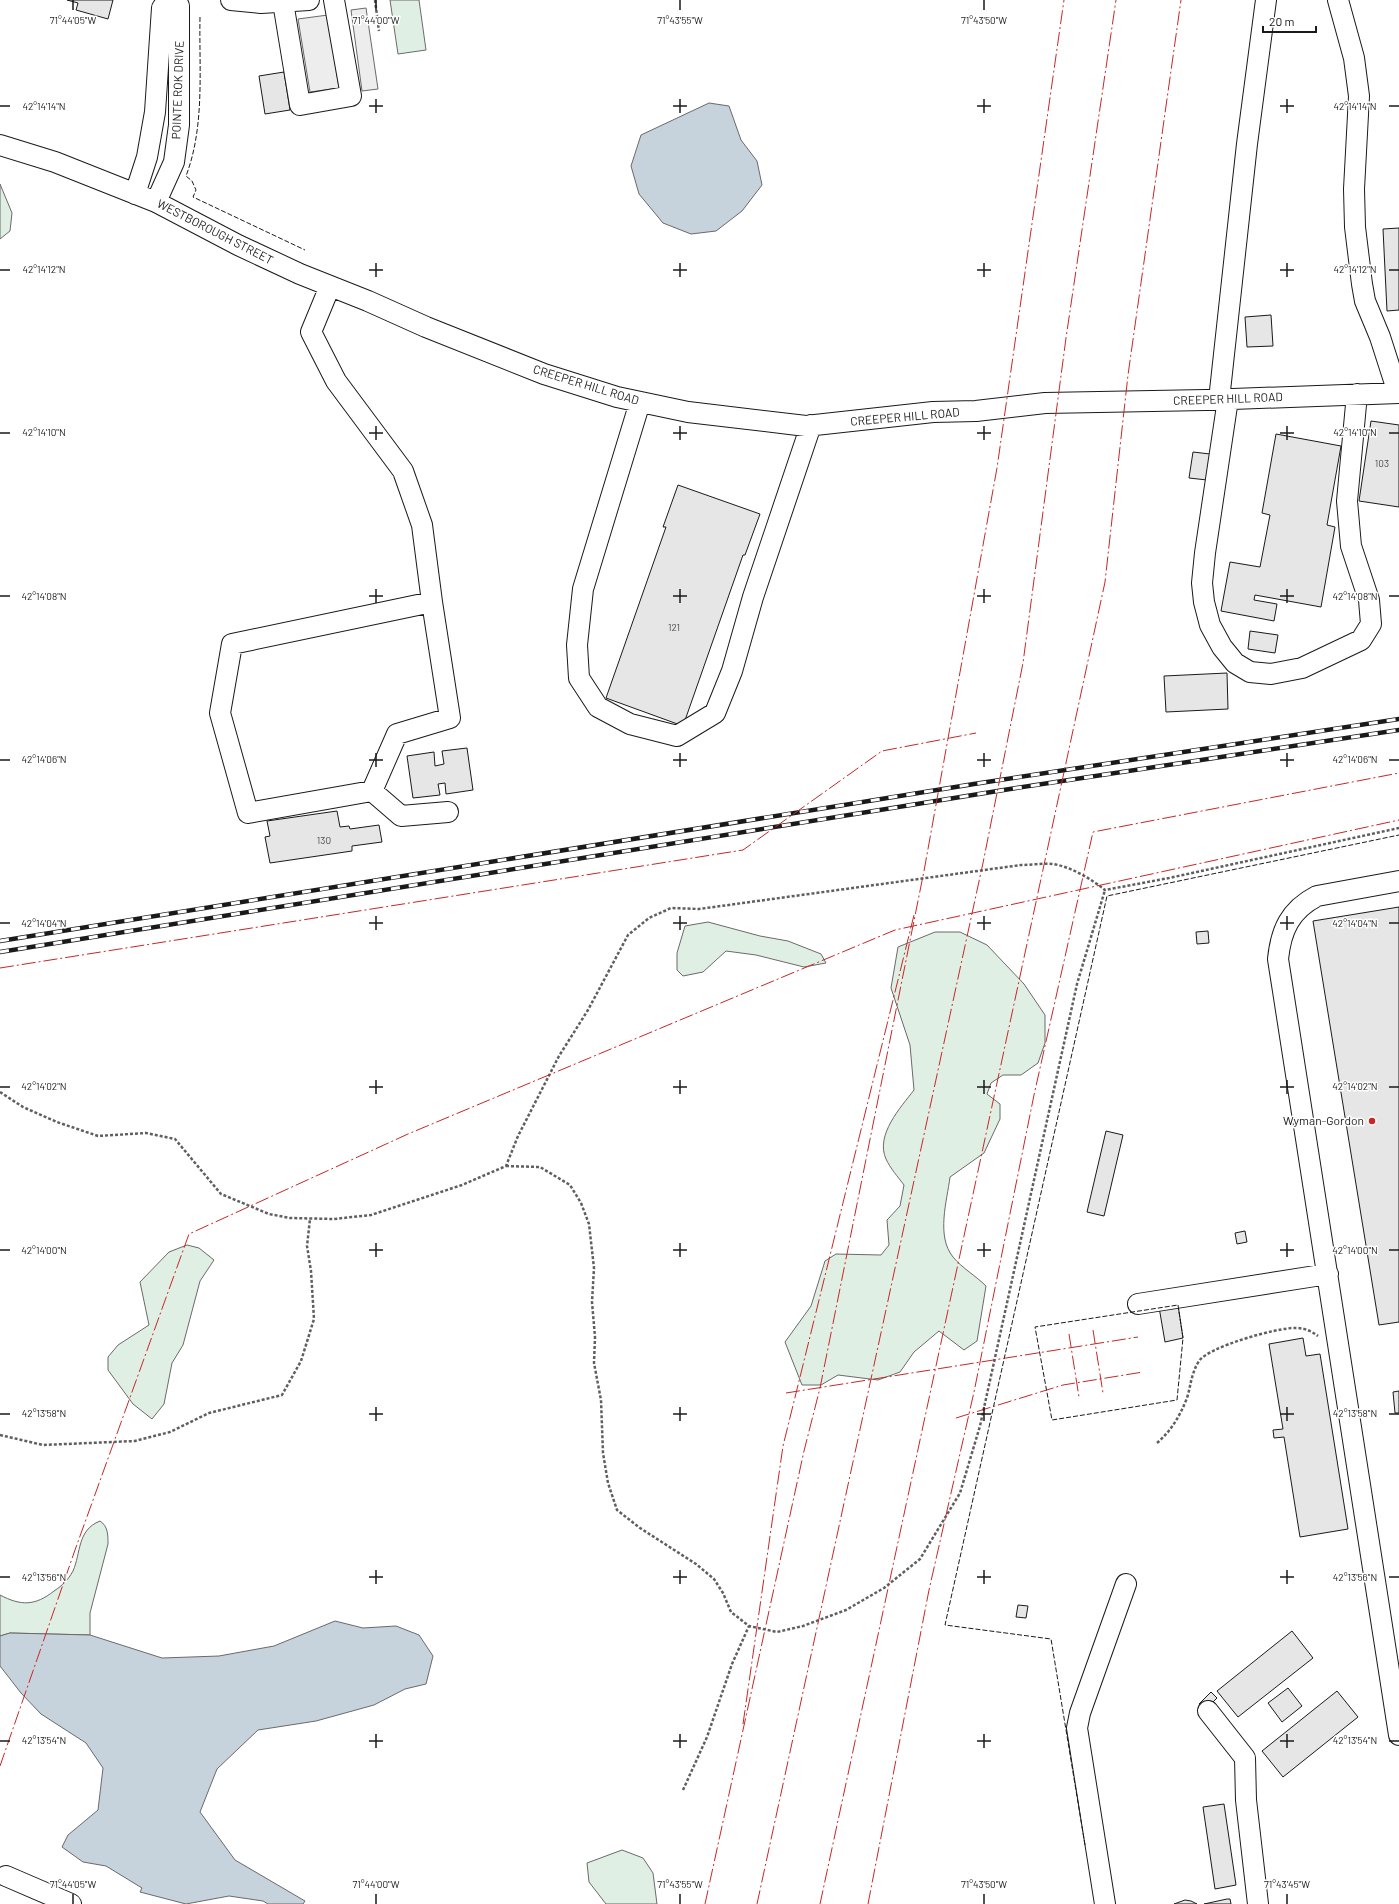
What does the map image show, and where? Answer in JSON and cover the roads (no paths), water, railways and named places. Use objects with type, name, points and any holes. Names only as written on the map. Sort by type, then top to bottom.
[{"type":"street","name":"POINTE ROK DRIVE","points":[[135,194],[147,157],[155,112],[162,8],[168,0]]},
{"type":"street","name":"POINTE ROK DRIVE","points":[[156,202],[174,162],[179,125],[179,6],[176,0]]},
{"type":"street","points":[[231,0],[283,2],[309,0]]},
{"type":"street","points":[[283,2],[300,105],[351,96],[334,0]]},
{"type":"street","points":[[1266,0],[1246,144],[1224,400],[1202,583],[1204,602],[1210,625],[1222,647],[1235,663],[1250,672],[1271,674],[1302,668],[1361,640],[1371,624],[1369,600],[1351,546],[1347,501],[1357,394]]},
{"type":"street","points":[[1338,0],[1354,58],[1359,96],[1354,188],[1355,227],[1362,284],[1365,301],[1380,337],[1398,393]]},
{"type":"street","name":"WESTBOROUGH STREET","points":[[0,145],[55,162],[156,202],[238,245],[300,274],[426,327]]},
{"type":"street","points":[[330,286],[311,332],[336,381],[403,471],[422,525],[450,718],[397,734],[372,791]]},
{"type":"street","name":"CREEPER HILL ROAD","points":[[426,327],[544,374],[617,397],[696,413],[761,422],[811,425],[932,412],[976,411],[1045,403],[1224,400],[1398,393]]},
{"type":"street","points":[[640,402],[583,589],[577,646],[579,678],[598,707],[630,724],[677,736],[715,712],[732,671],[753,597],[811,425]]},
{"type":"street","points":[[372,791],[248,813],[220,713],[232,644],[432,602]]},
{"type":"street","points":[[372,791],[401,816],[448,812]]},
{"type":"street","points":[[1399,881],[1317,896],[1306,901],[1284,928],[1280,942],[1278,959],[1399,1735]]},
{"type":"street","points":[[1138,1304],[1328,1274]]},
{"type":"street","points":[[1105,1904],[1078,1728],[1082,1705],[1126,1584]]},
{"type":"street","points":[[1208,1711],[1245,1758],[1246,1800],[1258,1904]]},
{"type":"street","points":[[6,1876],[71,1904]]},
{"type":"railway","points":[[0,941],[974,784],[1399,719]]},
{"type":"railway","points":[[0,952],[1010,789],[1399,730]]},
{"type":"place","name":"Wyman-Gordon","points":[[1372,1121]]}]
